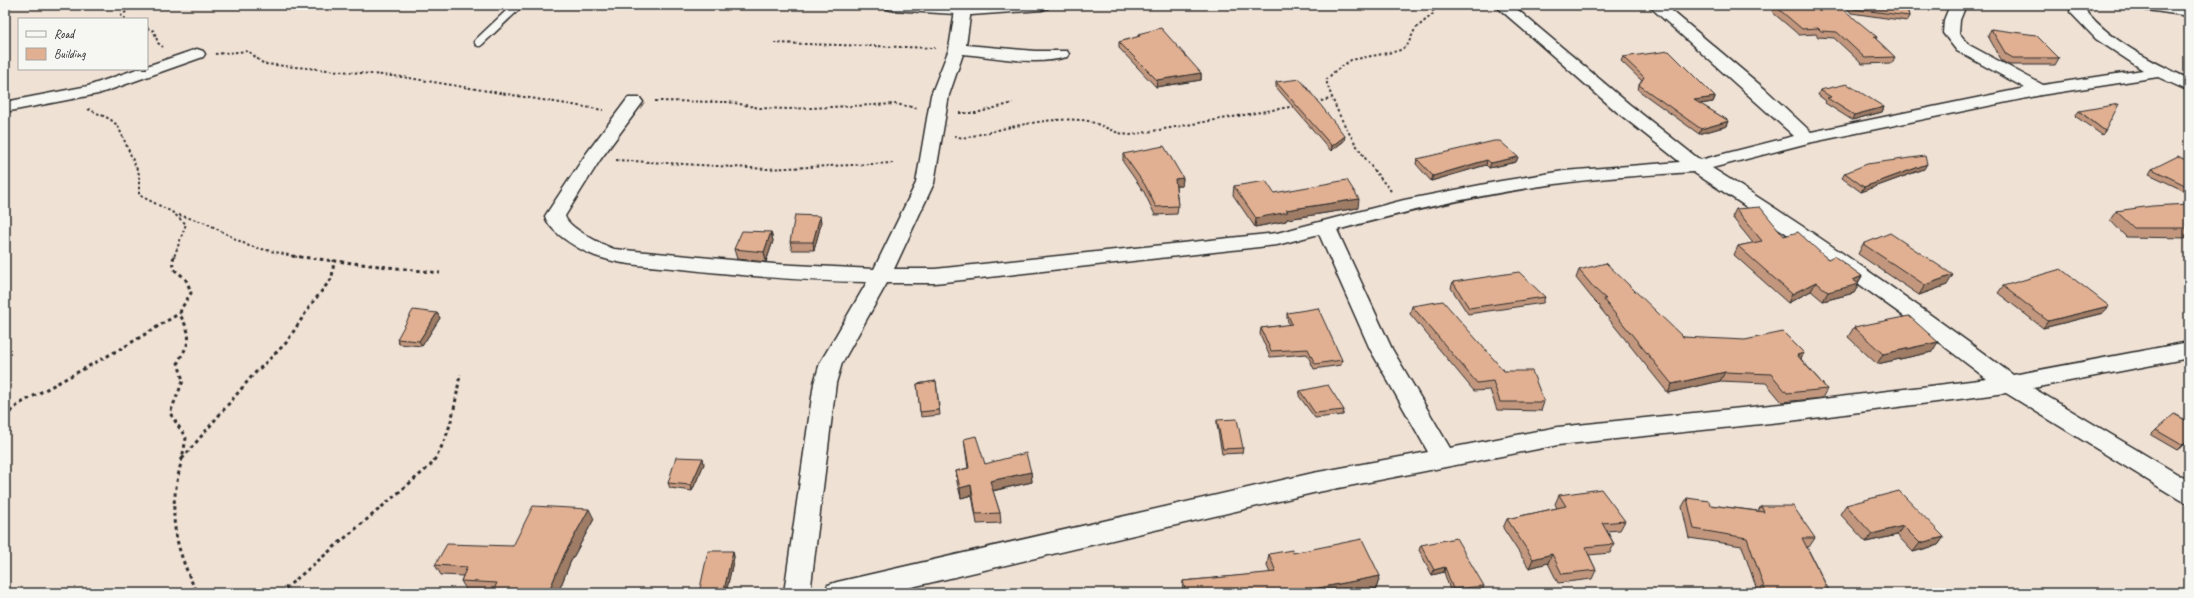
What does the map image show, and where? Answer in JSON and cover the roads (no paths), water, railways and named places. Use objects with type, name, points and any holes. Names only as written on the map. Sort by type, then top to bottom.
[{"type":"street","points":[[891,5],[969,8],[1042,5]]},
{"type":"street","points":[[1503,5],[1623,108],[1697,166],[1794,228],[1908,308],[2009,384],[2189,493]]},
{"type":"street","points":[[1656,5],[1760,94],[1806,138]]},
{"type":"street","points":[[1958,5],[1952,20],[1952,33],[1963,48],[2041,90]]},
{"type":"street","points":[[2079,5],[2078,12],[2102,38],[2160,72],[2189,86]]},
{"type":"street","points":[[2147,5],[2189,11]]},
{"type":"street","points":[[798,593],[825,383],[832,362],[843,340],[880,277],[925,183],[940,95],[957,49],[969,8]]},
{"type":"street","points":[[957,49],[1035,56],[1061,54]]},
{"type":"street","points":[[5,107],[109,85],[159,66],[198,54]]},
{"type":"street","points":[[634,102],[592,158],[555,218],[562,227],[604,254],[671,262],[778,271],[880,277],[935,276],[1277,239],[1404,206],[1564,176],[1697,166],[1806,138],[2041,90],[2160,72]]},
{"type":"street","points":[[1326,227],[1351,286],[1381,349],[1444,459]]},
{"type":"street","points":[[838,593],[1313,483],[1558,436],[1798,411],[2009,384],[2189,350]]},
{"type":"lane","points":[[479,42],[518,5]]}]
